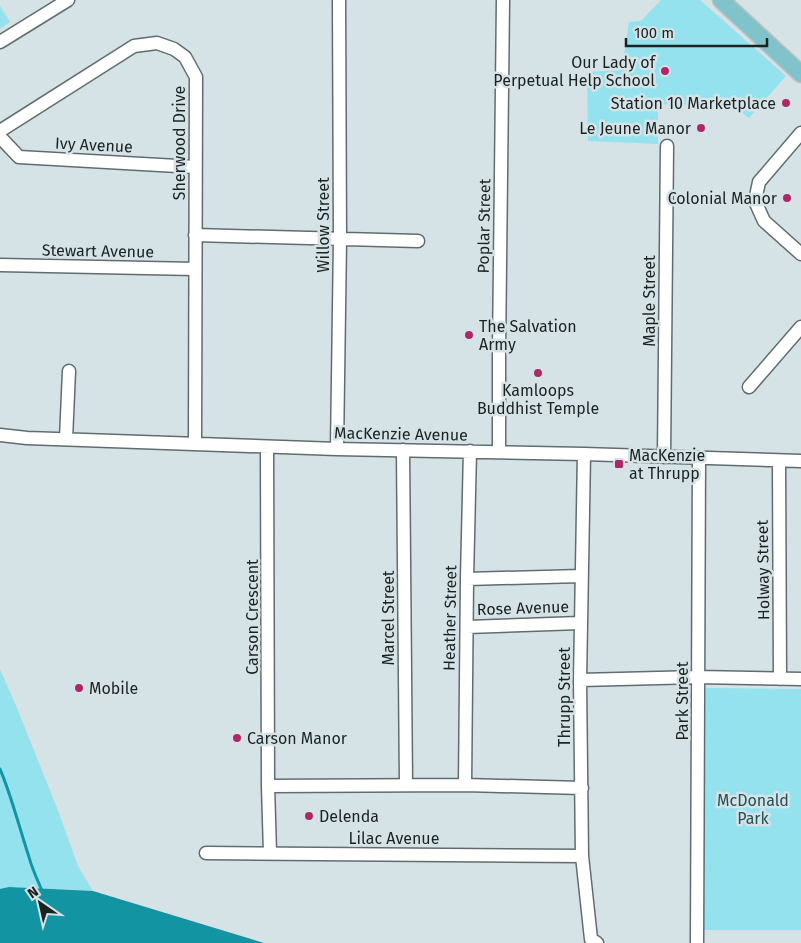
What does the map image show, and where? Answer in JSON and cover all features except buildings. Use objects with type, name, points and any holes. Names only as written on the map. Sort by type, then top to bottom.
[{"type":"main road","points":[[720,0],[801,74]]},
{"type":"street","points":[[0,42],[68,0]]},
{"type":"street","name":"Willow Street","points":[[337,449],[340,239],[339,0]]},
{"type":"street","name":"Poplar Street","points":[[499,452],[503,0]]},
{"type":"street","name":"Sherwood Drive","points":[[0,131],[134,46],[157,44],[174,48],[185,58],[196,77],[195,444]]},
{"type":"street","points":[[801,133],[759,182],[755,201],[764,221],[801,254]]},
{"type":"street","name":"Ivy Avenue","points":[[0,137],[19,157],[195,167]]},
{"type":"street","name":"Maple Street","points":[[664,457],[667,146]]},
{"type":"street","points":[[195,235],[418,241]]},
{"type":"street","name":"Stewart Avenue","points":[[0,265],[195,269]]},
{"type":"street","points":[[749,387],[801,327]]},
{"type":"street","points":[[66,440],[69,372]]},
{"type":"street","name":"MacKenzie Avenue","points":[[0,436],[267,447],[801,461]]},
{"type":"street","name":"Carson Crescent","points":[[267,447],[268,786],[270,853]]},
{"type":"street","name":"Marcel Street","points":[[403,450],[406,785]]},
{"type":"street","name":"Heather Street","points":[[465,785],[470,451]]},
{"type":"street","name":"Thrupp Street","points":[[584,454],[580,623],[582,856],[594,941]]},
{"type":"street","name":"Park Street","points":[[697,943],[699,458]]},
{"type":"street","name":"Holway Street","points":[[778,461],[780,679]]},
{"type":"street","points":[[467,579],[581,576]]},
{"type":"street","name":"Rose Avenue","points":[[467,627],[580,623]]},
{"type":"street","points":[[580,680],[698,677],[801,679]]},
{"type":"street","points":[[268,786],[465,785],[582,788]]},
{"type":"street","name":"Lilac Avenue","points":[[206,853],[582,856]]},
{"type":"green space","name":"Our Lady of Perpetual Help School","points":[[661,0],[700,0],[786,76],[749,118],[735,107],[658,104],[658,144],[588,141],[587,72],[622,70],[629,22],[641,21]]},
{"type":"green space","points":[[0,6],[10,22],[0,29]]},
{"type":"green space","points":[[0,669],[59,813],[78,866],[93,891],[9,887],[0,889]]},
{"type":"green space","name":"McDonald Park","points":[[706,688],[801,689],[801,930],[703,930]]},
{"type":"shaded area","points":[[9,887],[93,891],[264,943],[0,943],[0,889]]},
{"type":"waterway","points":[[0,769],[32,866],[43,893]]},
{"type":"place","name":"Our Lady of Perpetual Help School","points":[[665,71]]},
{"type":"place","name":"Station 10 Marketplace","points":[[786,103]]},
{"type":"place","name":"Le Jeune Manor","points":[[701,128]]},
{"type":"place","name":"Colonial Manor","points":[[787,198]]},
{"type":"place","name":"The Salvation Army","points":[[469,335]]},
{"type":"place","name":"Kamloops Buddhist Temple","points":[[538,373]]},
{"type":"place","name":"MacKenzie at Thrupp","points":[[619,464]]},
{"type":"place","name":"Mobile","points":[[79,688]]},
{"type":"place","name":"Carson Manor","points":[[237,738]]},
{"type":"place","name":"Delenda","points":[[309,816]]}]
